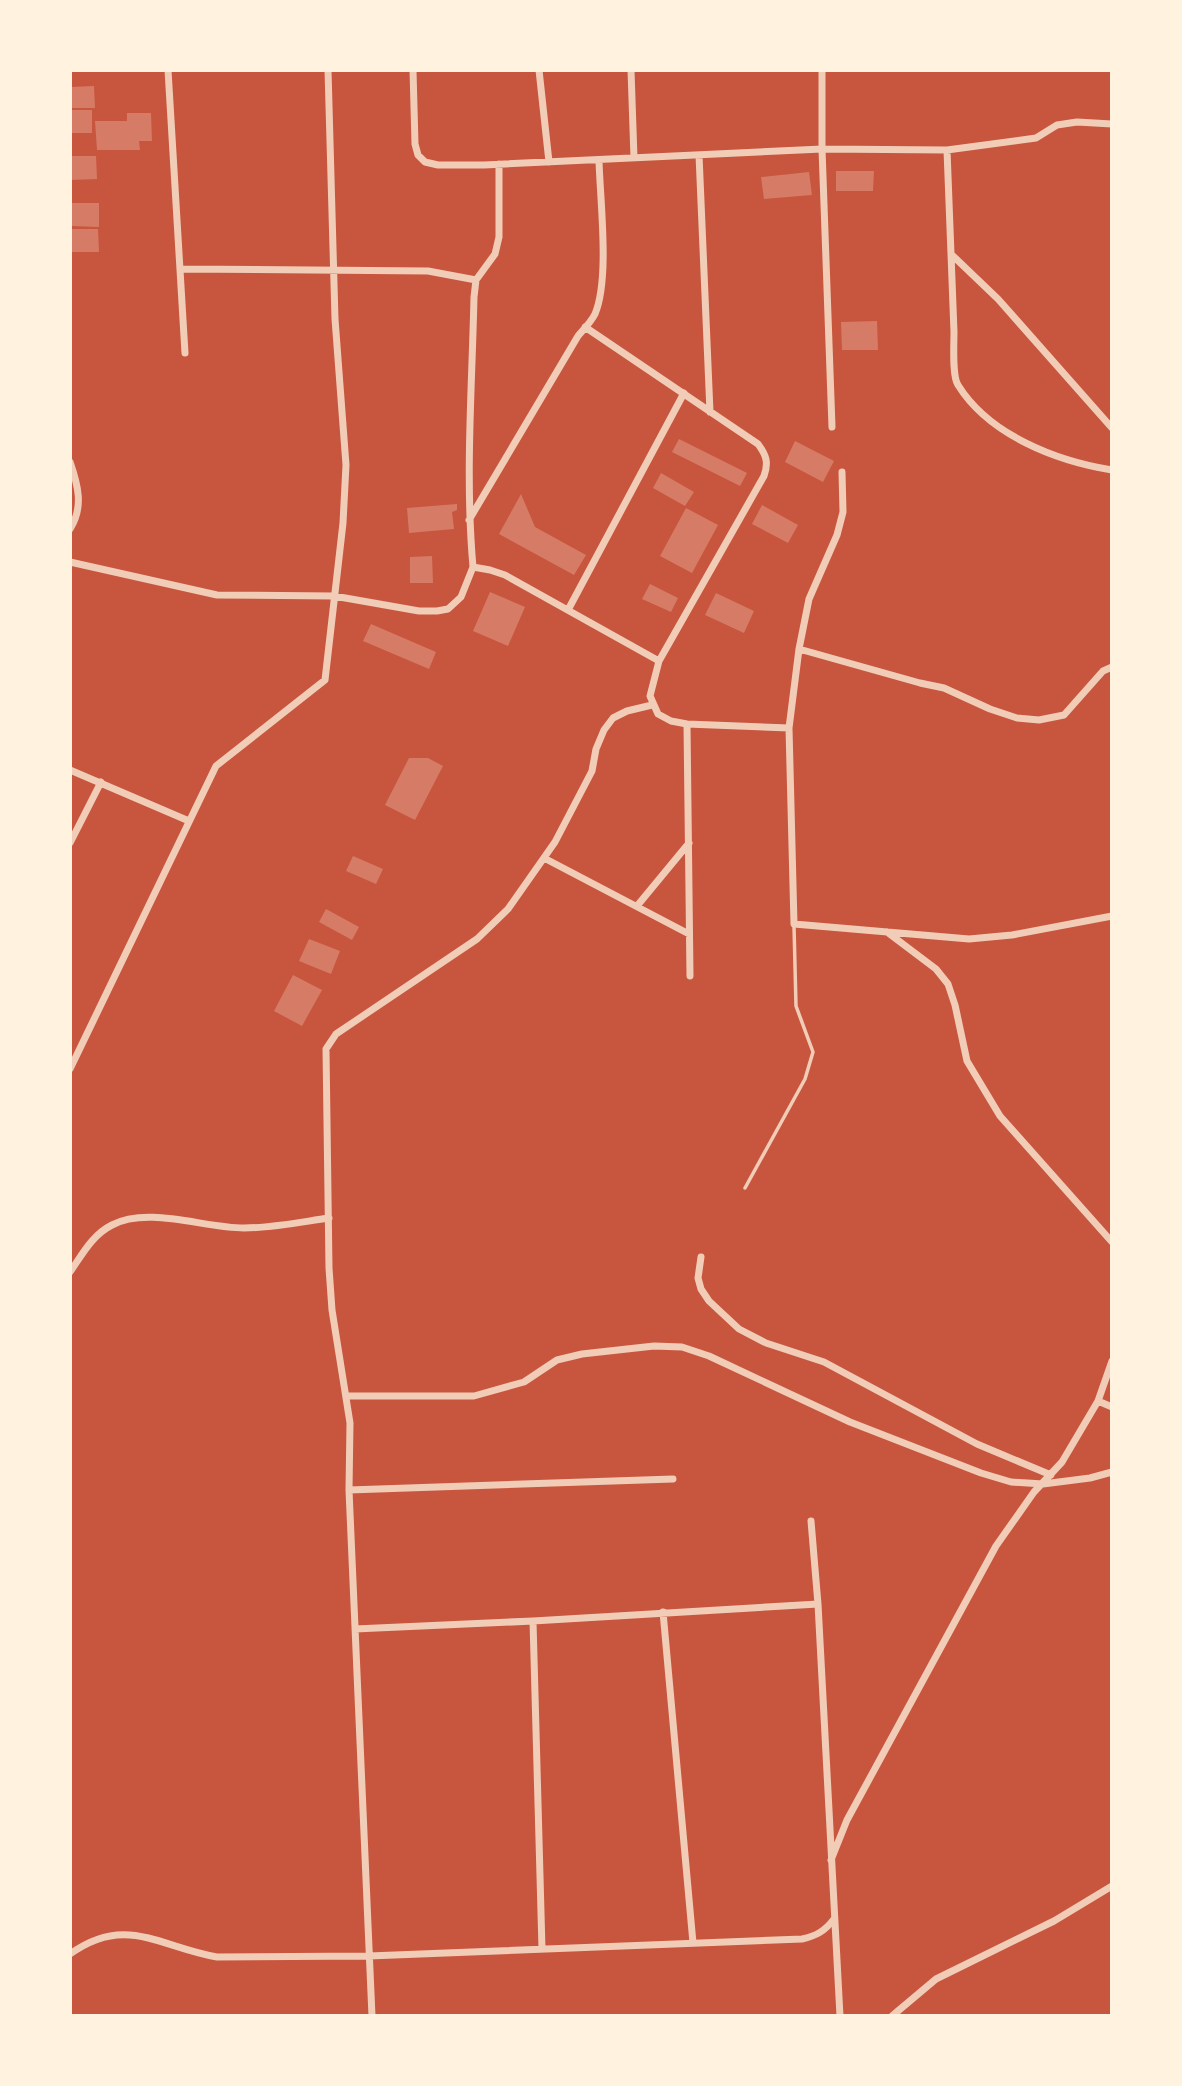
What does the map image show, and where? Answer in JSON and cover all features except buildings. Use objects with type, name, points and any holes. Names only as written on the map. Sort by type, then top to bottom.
[{"type":"street","points":[[167,70],[185,353]]},
{"type":"street","points":[[70,1069],[216,766],[325,680],[343,523],[346,466],[335,318],[328,70]]},
{"type":"street","points":[[413,70],[414,133],[418,155],[425,162],[438,165],[822,149],[947,150],[1036,138],[1057,125],[1077,122],[1112,124]]},
{"type":"street","points":[[539,70],[548,162]]},
{"type":"street","points":[[631,70],[634,158]]},
{"type":"street","points":[[822,70],[822,149],[832,427]]},
{"type":"street","points":[[947,150],[956,383],[983,414],[1012,435],[1046,453],[1081,465],[1112,470]]},
{"type":"street","points":[[699,155],[710,411]]},
{"type":"street","points":[[469,520],[578,336],[593,318],[600,301],[603,278],[599,160]]},
{"type":"street","points":[[70,562],[217,594],[334,596],[419,611],[448,609],[461,597],[473,567],[469,520],[470,417],[477,279],[495,254],[497,246],[499,164]]},
{"type":"street","points":[[951,254],[998,299],[1112,428]]},
{"type":"street","points":[[180,269],[428,271],[477,279]]},
{"type":"street","points":[[585,327],[758,444],[768,465],[659,661],[651,687],[652,705],[658,714],[687,724],[789,728]]},
{"type":"street","points":[[568,610],[684,393]]},
{"type":"street","points":[[70,462],[79,489],[79,506],[75,522],[70,529]]},
{"type":"street","points":[[842,472],[843,512],[837,535],[809,599],[789,728],[794,924],[969,939],[1112,916]]},
{"type":"street","points":[[473,567],[505,575],[659,661]]},
{"type":"street","points":[[800,649],[944,688],[1017,718],[1039,720],[1064,715],[1104,671],[1112,667]]},
{"type":"street","points":[[372,2016],[349,1490],[350,1423],[332,1310],[326,1049],[336,1034],[477,939],[508,909],[544,858],[592,771],[604,730],[613,719],[627,711],[652,705]]},
{"type":"street","points":[[687,724],[690,976]]},
{"type":"street","points":[[70,770],[189,821]]},
{"type":"street","points":[[70,843],[101,782]]},
{"type":"street","points":[[636,906],[689,843]]},
{"type":"street","points":[[544,858],[689,934]]},
{"type":"street","points":[[886,931],[936,969],[948,984],[962,1031],[967,1061],[1000,1116],[1112,1242]]},
{"type":"street","points":[[70,1272],[95,1237],[113,1224],[139,1217],[244,1228],[329,1218]]},
{"type":"street","points":[[701,1257],[698,1278],[701,1289],[709,1301],[739,1329],[766,1343],[824,1362],[977,1444],[1051,1475]]},
{"type":"street","points":[[347,1396],[474,1396],[524,1382],[556,1360],[582,1354],[654,1346],[682,1347],[709,1356],[850,1422],[1011,1482],[1043,1484],[1090,1478],[1112,1472]]},
{"type":"street","points":[[831,1860],[847,1820],[996,1546],[1034,1492],[1062,1462],[1098,1401],[1112,1360]]},
{"type":"street","points":[[1098,1401],[1112,1407]]},
{"type":"street","points":[[349,1490],[673,1479]]},
{"type":"street","points":[[811,1521],[840,2016]]},
{"type":"street","points":[[355,1629],[817,1604]]},
{"type":"street","points":[[663,1612],[693,1943]]},
{"type":"street","points":[[533,1621],[542,1949]]},
{"type":"street","points":[[892,2016],[936,1979],[1054,1921],[1112,1886]]},
{"type":"street","points":[[70,1954],[82,1945],[117,1933],[133,1934],[197,1954],[217,1957],[369,1956],[802,1939],[816,1936],[834,1919]]},
{"type":"lane","points":[[745,1188],[805,1079],[813,1052],[796,1006],[794,924]]}]
